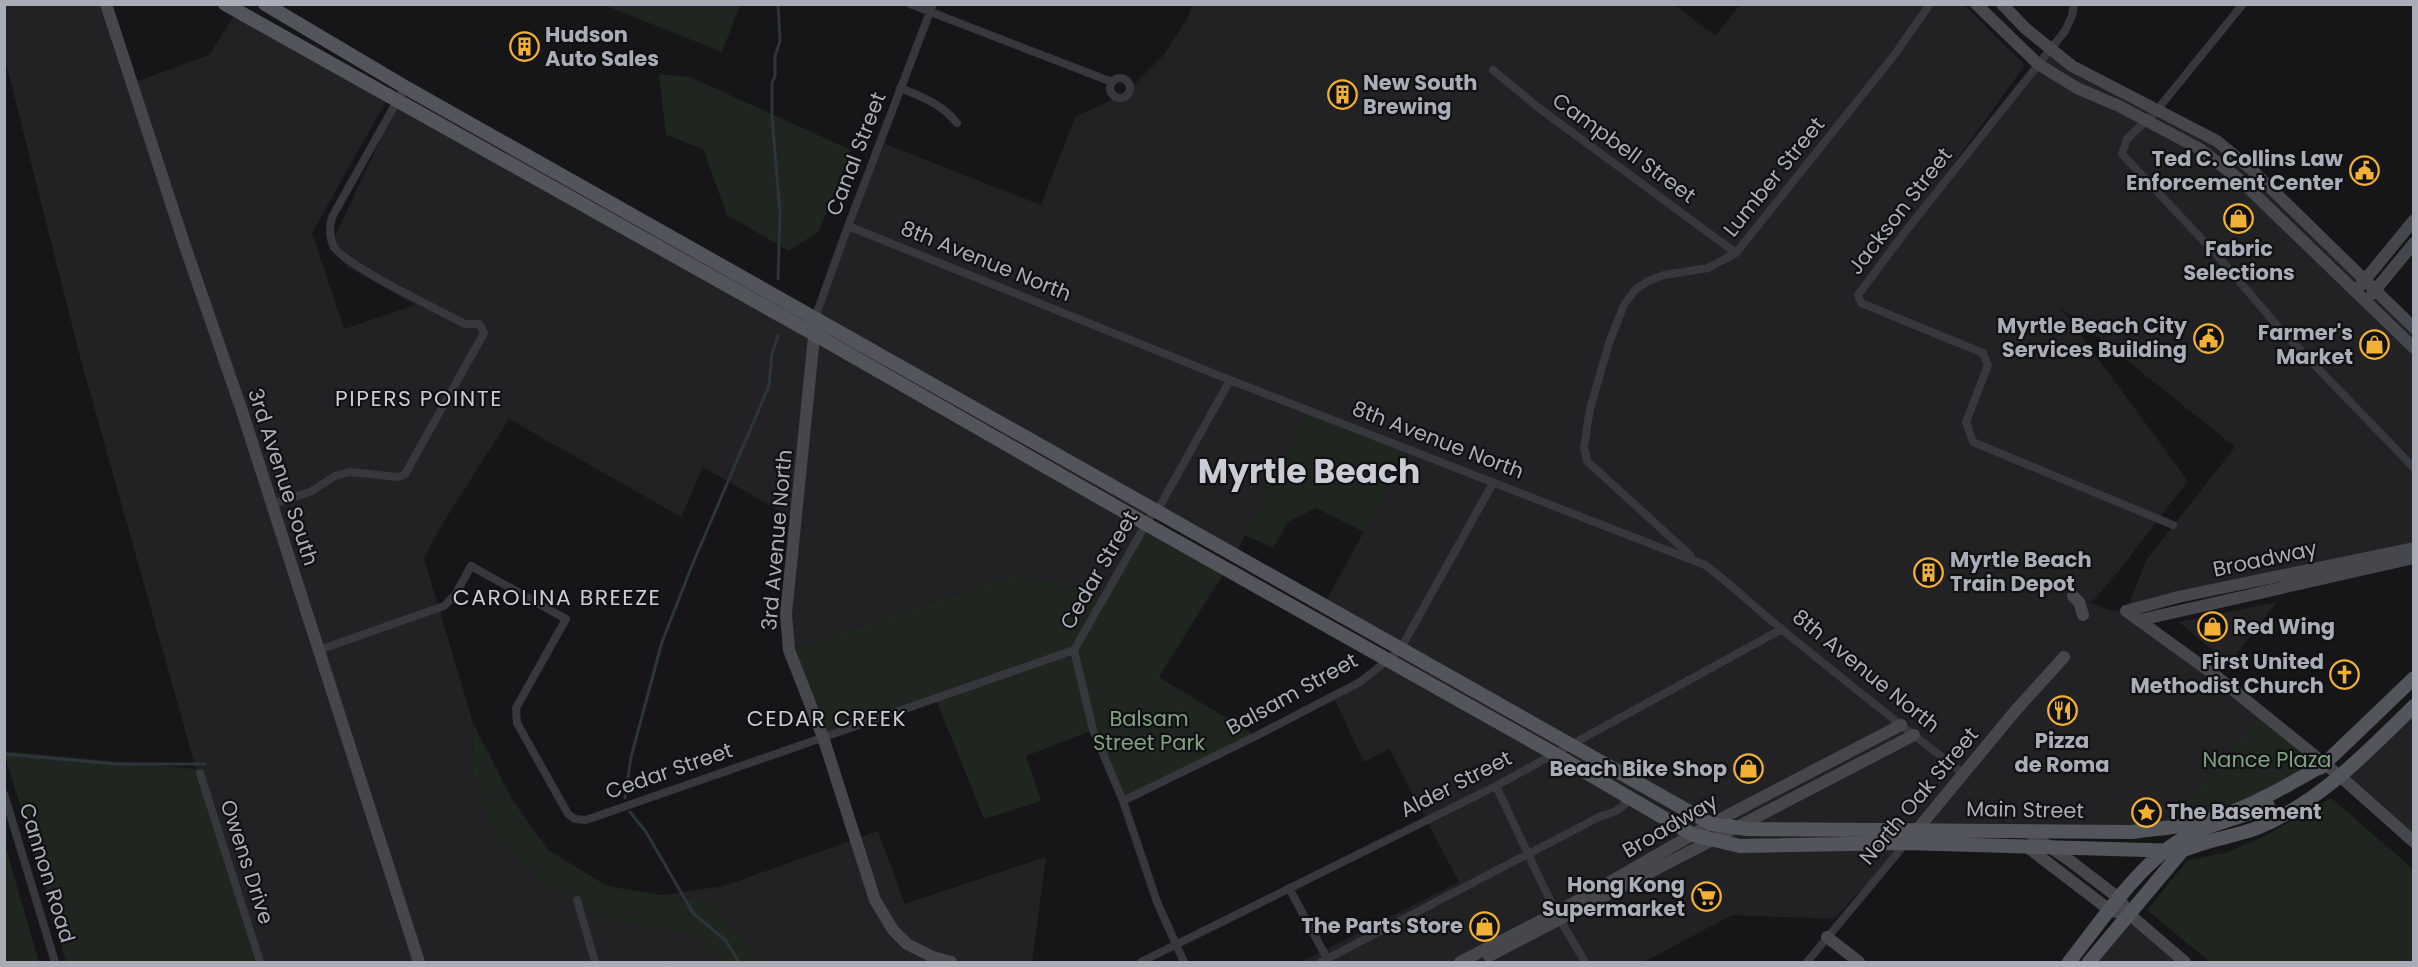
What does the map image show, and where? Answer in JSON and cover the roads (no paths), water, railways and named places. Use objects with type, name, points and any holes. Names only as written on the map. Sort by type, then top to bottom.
[{"type":"main road","name":"3rd Avenue South","points":[[106,4],[272,504],[419,963]]},
{"type":"main road","name":"Main Street","points":[[225,4],[814,334],[1631,797],[1693,835],[1740,846],[2027,839],[2132,832],[2217,818],[2273,794],[2325,764]]},
{"type":"main road","points":[[265,4],[405,87],[1711,824]]},
{"type":"main road","points":[[1976,4],[2038,64],[2077,88],[2119,106],[2200,149],[2239,179],[2414,348]]},
{"type":"main road","points":[[2002,4],[2025,28],[2072,66],[2217,141],[2252,170],[2414,328]]},
{"type":"main road","points":[[2355,292],[2414,220]]},
{"type":"main road","points":[[2366,303],[2414,243]]},
{"type":"main road","name":"3rd Avenue North","points":[[815,318],[786,614],[789,650],[823,737],[875,900],[893,930],[907,944],[951,963]]},
{"type":"main road","name":"Broadway","points":[[2414,548],[2338,569],[2140,620],[2126,611],[2178,597],[2338,569],[2414,558]]},
{"type":"main road","points":[[2073,596],[2079,602],[2083,615]]},
{"type":"main road","points":[[2140,620],[2216,676],[2325,764],[2414,842]]},
{"type":"main road","name":"North Oak Street","points":[[1906,843],[2016,710],[2064,657]]},
{"type":"main road","points":[[2069,963],[2138,876],[2164,850],[2187,836],[2249,815],[2285,798],[2325,764],[2414,678]]},
{"type":"main road","points":[[2089,963],[2182,851],[2258,828],[2309,800],[2341,777],[2414,706]]},
{"type":"main road","name":"Broadway","points":[[1478,963],[1711,824],[1900,725]]},
{"type":"main road","name":"Broadway","points":[[1460,963],[1712,841],[1914,735]]},
{"type":"main road","name":"Main Street","points":[[1711,824],[1748,830],[1916,830],[2027,839],[2049,846],[2182,851]]},
{"type":"main road","points":[[2027,839],[2110,911],[2129,914]]},
{"type":"main road","points":[[2049,846],[2120,898],[2129,914],[2185,963]]},
{"type":"main road","points":[[1827,937],[1858,963]]},
{"type":"street","points":[[910,4],[931,8],[1112,82]]},
{"type":"street","name":"Lumber Street","points":[[1695,560],[1587,462],[1584,447],[1590,409],[1609,343],[1624,305],[1635,290],[1648,281],[1664,275],[1708,268],[1736,253],[1895,54],[1930,4]]},
{"type":"street","name":"Jackson Street","points":[[2074,4],[2072,16],[2065,31],[1905,232],[1858,295],[1861,303],[1983,353],[1988,365],[1966,422],[1973,442],[2174,525]]},
{"type":"street","points":[[2243,4],[2157,110],[2144,121],[2123,147],[2122,154],[2214,252],[2281,330],[2414,468]]},
{"type":"street","name":"Canal Street","points":[[815,318],[931,8]]},
{"type":"street","name":"Campbell Street","points":[[1493,70],[1539,108],[1736,253]]},
{"type":"street","points":[[272,504],[310,492],[335,476],[349,472],[399,477],[405,474],[484,333],[479,324],[465,324],[351,262],[333,245],[330,226],[332,217],[405,87]]},
{"type":"street","points":[[900,88],[948,111],[957,123]]},
{"type":"street","name":"8th Avenue North","points":[[848,226],[1230,380],[1695,560],[1739,591],[1900,725],[1964,774]]},
{"type":"street","name":"Cedar Street","points":[[319,650],[444,606],[463,583],[471,566],[566,619],[552,640],[516,708],[517,723],[568,814],[575,819],[586,820],[1074,650],[1154,510],[1161,504],[1230,380]]},
{"type":"street","name":"Balsam Street","points":[[1123,801],[1360,682],[1400,650],[1493,483]]},
{"type":"street","name":"Alder Street","points":[[1141,963],[1496,786],[1782,629]]},
{"type":"street","points":[[1074,650],[1093,730],[1123,801],[1157,902],[1184,963]]},
{"type":"street","name":"Owens Drive","points":[[200,773],[260,963]]},
{"type":"street","points":[[1496,786],[1558,916],[1585,963]]},
{"type":"street","name":"Cannon Road","points":[[4,794],[55,963]]},
{"type":"street","points":[[1289,888],[1326,961],[1601,816],[1624,807],[1631,797]]},
{"type":"street","name":"North Oak Street","points":[[1807,963],[1906,843]]},
{"type":"street","points":[[577,900],[595,963]]},
{"type":"waterway","points":[[778,4],[780,41],[775,56],[775,76],[772,83],[772,117],[780,213],[778,279]]},
{"type":"waterway","points":[[625,798],[631,757],[662,642],[693,563],[769,386],[772,353],[778,336]]},
{"type":"waterway","points":[[4,754],[116,764],[205,764]]},
{"type":"waterway","points":[[630,812],[646,832],[693,913],[726,941],[739,962]]},
{"type":"place","name":"Hudson Auto Sales","points":[[524,47]]},
{"type":"place","name":"New South Brewing","points":[[1342,95]]},
{"type":"place","name":"Ted C. Collins Law Enforcement Center","points":[[2364,171]]},
{"type":"place","name":"Fabric Selections","points":[[2239,218]]},
{"type":"place","name":"Myrtle Beach City Services Building","points":[[2208,338]]},
{"type":"place","name":"Farmer's Market","points":[[2374,345]]},
{"type":"place","name":"Myrtle Beach Train Depot","points":[[1929,572]]},
{"type":"place","name":"Red Wing","points":[[2212,627]]},
{"type":"place","name":"First United Methodist Church","points":[[2345,674]]},
{"type":"place","name":"Pizza de Roma","points":[[2062,710]]},
{"type":"place","name":"Beach Bike Shop","points":[[1748,769]]},
{"type":"place","name":"The Basement","points":[[2146,812]]},
{"type":"place","name":"Hong Kong Supermarket","points":[[1706,897]]},
{"type":"place","name":"The Parts Store","points":[[1484,926]]},
{"type":"district","name":"PIPERS POINTE","points":[[419,398]]},
{"type":"district","name":"Myrtle Beach","points":[[1309,471]]},
{"type":"district","name":"CAROLINA BREEZE","points":[[557,597]]},
{"type":"district","name":"CEDAR CREEK","points":[[827,718]]},
{"type":"park label","name":"Balsam Street Park","points":[[1149,731]]},
{"type":"park label","name":"Nance Plaza","points":[[2267,760]]}]
